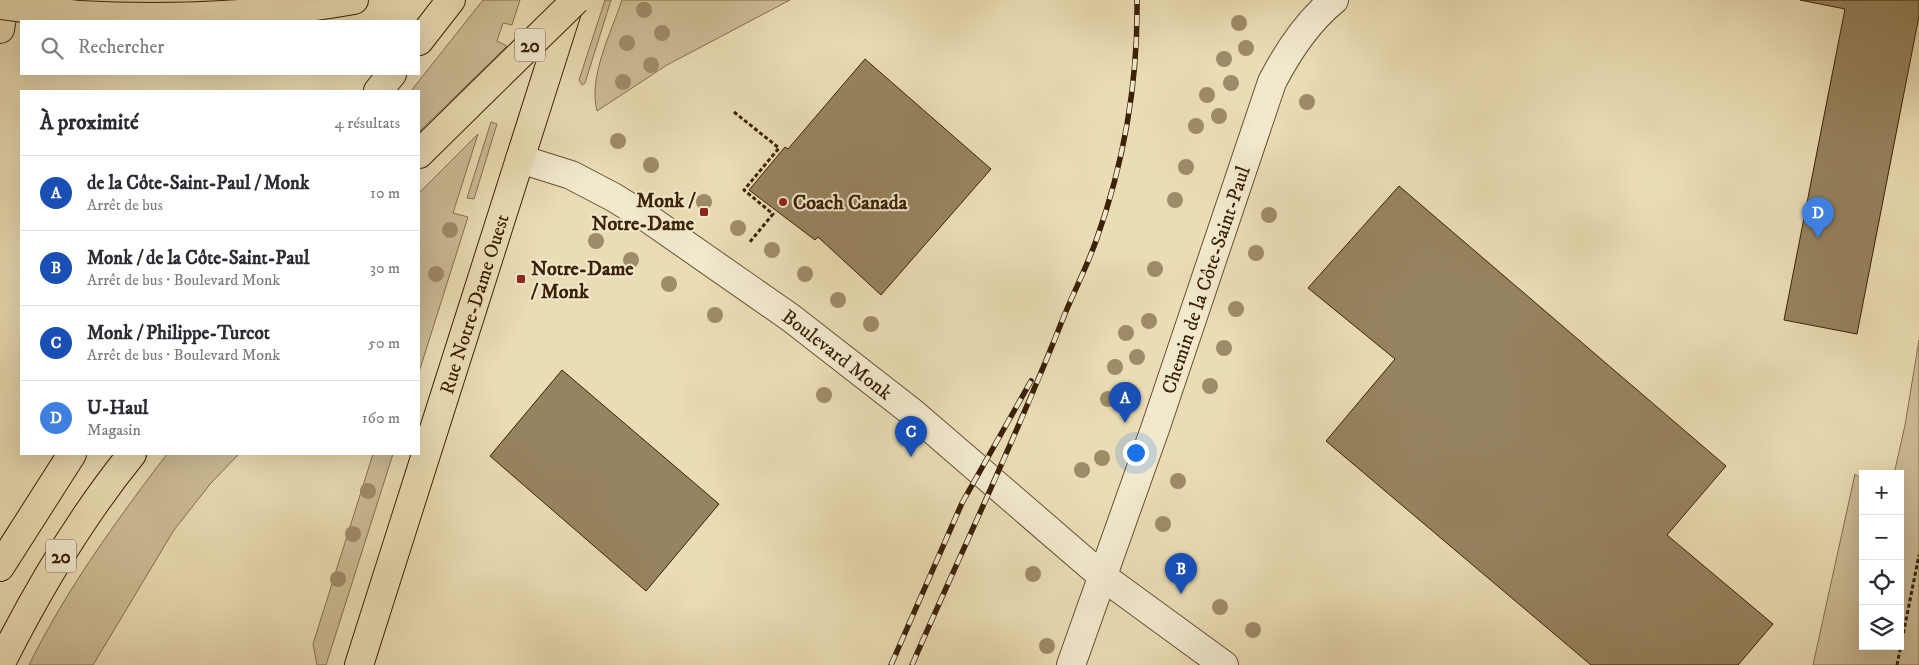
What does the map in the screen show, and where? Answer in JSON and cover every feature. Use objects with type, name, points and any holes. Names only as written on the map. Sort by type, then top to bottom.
[{"type":"main road","points":[[0,29],[5,0]]},
{"type":"main road","points":[[0,5],[78,15],[198,17],[270,11],[354,0]]},
{"type":"main road","points":[[420,40],[451,0]]},
{"type":"main road","name":"Rue Notre-Dame Ouest","points":[[359,665],[570,0]]},
{"type":"main road","name":"20","points":[[420,153],[576,0]]},
{"type":"main road","points":[[379,90],[391,75]]},
{"type":"main road","points":[[0,567],[71,455]]},
{"type":"main road","name":"20","points":[[0,665],[40,590],[69,542],[131,455]]},
{"type":"street","name":"Chemin de la Côte-Saint-Paul","points":[[1071,665],[1156,426],[1272,82],[1286,56],[1309,24],[1334,0]]},
{"type":"street","name":"Boulevard Monk","points":[[520,159],[571,175],[605,192],[649,219],[791,318],[913,413],[1102,576],[1224,665]]},
{"type":"path","points":[[734,112],[779,148],[744,190],[775,212],[749,243]]},
{"type":"path","points":[[1898,665],[1919,556]]},
{"type":"shaded area","points":[[483,0],[520,0],[512,25],[503,23],[497,41],[507,46],[420,131],[420,90],[412,90]]},
{"type":"shaded area","points":[[605,0],[611,0],[585,83],[582,85],[579,80]]},
{"type":"shaded area","points":[[622,0],[790,0],[667,65],[597,111],[595,98],[598,70]]},
{"type":"shaded area","points":[[491,122],[497,124],[474,199],[467,198]]},
{"type":"shaded area","points":[[478,134],[453,213],[468,217],[420,369],[420,192]]},
{"type":"shaded area","points":[[1919,340],[1919,665],[1813,665],[1855,474],[1859,477],[1859,650],[1904,650],[1904,470],[1895,470],[1905,425]]},
{"type":"shaded area","points":[[166,455],[238,455],[211,483],[174,530],[93,665],[29,665],[75,583]]},
{"type":"shaded area","points":[[373,455],[393,455],[326,665],[317,665],[313,644]]},
{"type":"building","points":[[1800,0],[1919,0],[1919,16],[1857,334],[1784,320],[1845,9]]},
{"type":"building","points":[[865,59],[991,169],[881,295],[818,237],[815,240],[749,190],[785,147],[788,149]]},
{"type":"building","points":[[1399,186],[1726,466],[1667,535],[1773,624],[1738,665],[1591,665],[1326,441],[1395,359],[1308,288]]},
{"type":"building","points":[[562,370],[719,504],[646,591],[490,456]]},
{"type":"railway","points":[[912,665],[1026,408],[1089,259],[1107,209],[1128,120],[1135,60],[1137,0]]},
{"type":"railway","points":[[891,665],[962,503],[1031,381]]},
{"type":"place","name":"Coach Canada","points":[[783,202]]},
{"type":"place","name":"Monk / Notre-Dame","points":[[704,212]]},
{"type":"place","name":"U-Haul","points":[[1818,238]]},
{"type":"place","name":"Notre-Dame / Monk","points":[[521,279]]},
{"type":"place","name":"de la Côte-Saint-Paul / Monk","points":[[1125,423]]},
{"type":"place","name":"Monk / Philippe-Turcot","points":[[911,457]]},
{"type":"place","name":"Monk / de la Côte-Saint-Paul","points":[[1181,594]]}]
